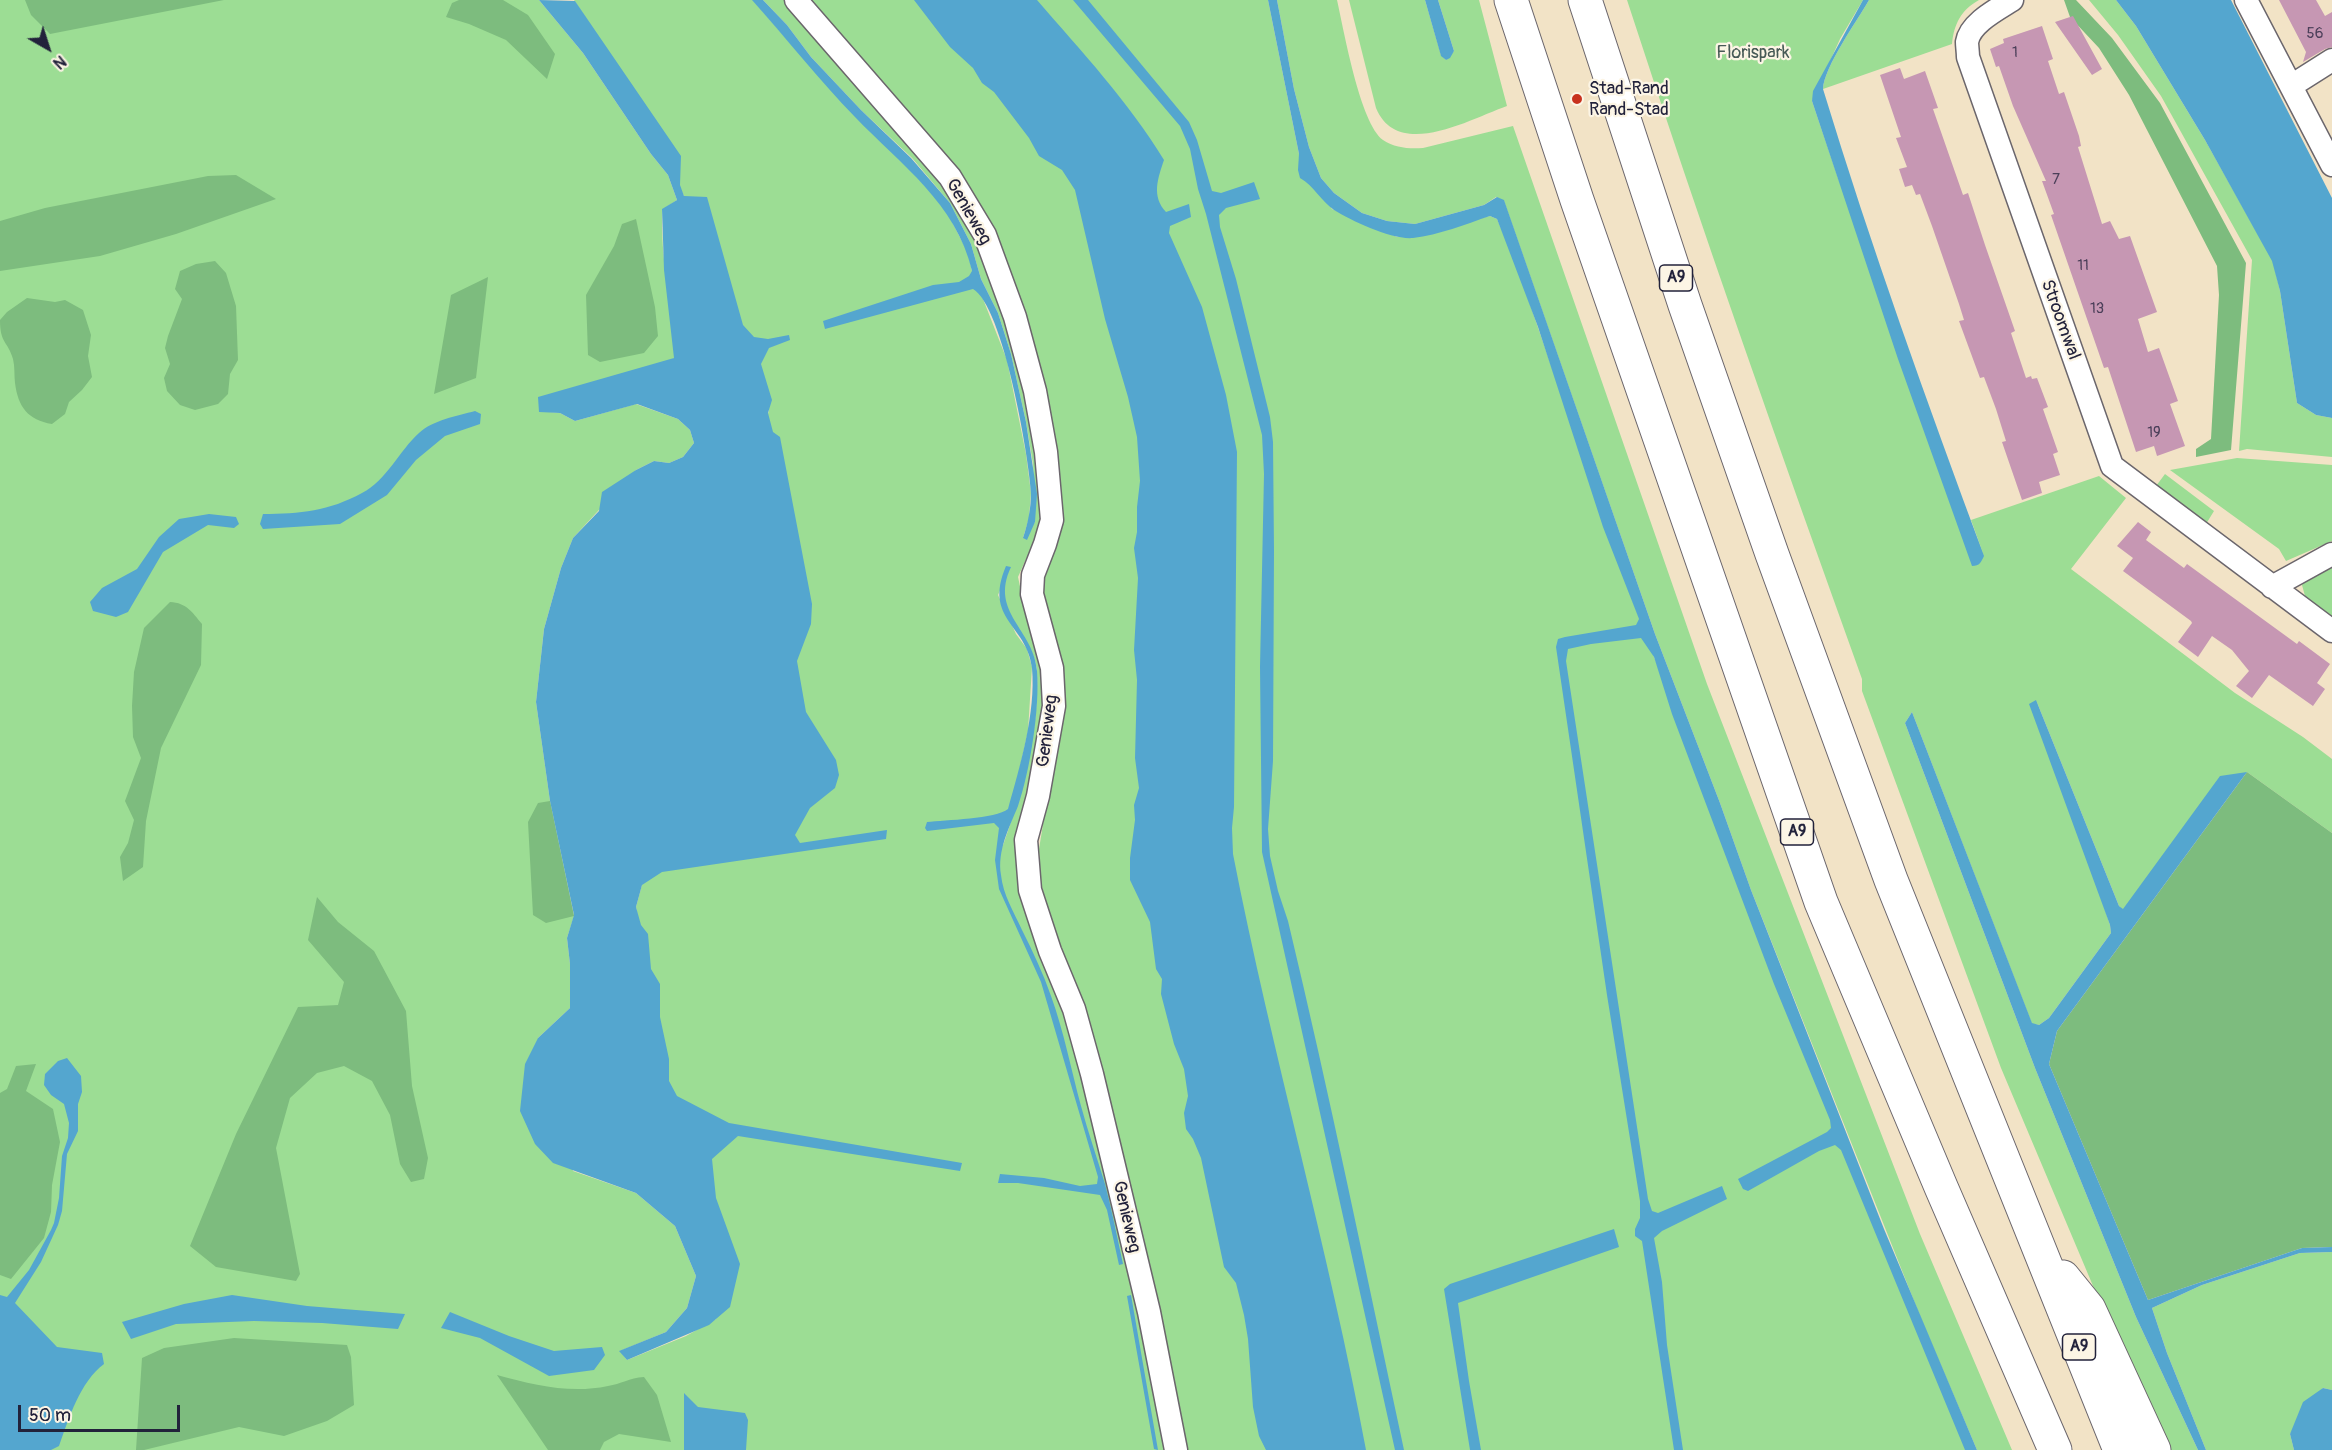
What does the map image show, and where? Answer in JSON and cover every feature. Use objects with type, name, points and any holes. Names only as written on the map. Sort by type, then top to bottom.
[{"type":"highway","name":"A9","points":[[1511,0],[1581,211],[1821,902],[2055,1450]]},
{"type":"highway","name":"A9","points":[[1585,0],[1685,305],[1784,588],[1891,880],[2120,1450]]},
{"type":"highway","name":"A9","points":[[2038,1245],[2089,1310],[2154,1450]]},
{"type":"street","name":"Genieweg","points":[[796,0],[950,177],[985,235],[1015,317],[1024,349],[1035,391],[1049,474],[1052,520],[1046,544],[1033,575],[1032,594],[1052,668],[1054,706],[1038,796],[1026,840],[1030,890],[1050,951],[1074,1009],[1092,1074],[1149,1312],[1176,1450]]},
{"type":"street","name":"Stroomwal","points":[[2012,0],[1994,12],[1972,32],[1967,41],[1968,57],[2112,466],[2332,631]]},
{"type":"street","points":[[2246,0],[2332,165]]},
{"type":"street","points":[[2291,86],[2332,60]]},
{"type":"street","points":[[2272,587],[2332,554]]},
{"type":"green space","points":[[0,0],[539,0],[583,53],[651,154],[668,175],[677,200],[662,210],[664,262],[678,349],[675,358],[539,411],[560,413],[575,421],[636,404],[678,419],[690,430],[694,443],[683,457],[669,463],[654,461],[636,470],[573,538],[561,568],[544,629],[536,702],[550,801],[574,916],[567,938],[570,964],[570,1008],[538,1038],[573,1171],[636,1193],[675,1226],[696,1276],[687,1308],[666,1332],[620,1351],[627,1360],[686,1336],[716,1319],[728,1277],[672,1103],[636,907],[769,410],[684,196],[606,49],[574,0],[753,0],[797,51],[934,195],[949,216],[968,253],[972,271],[1007,360],[1026,454],[1031,493],[1029,518],[1023,538],[1035,522],[1033,464],[1011,354],[998,313],[981,279],[971,244],[950,203],[912,158],[861,110],[811,57],[787,25],[763,0],[785,0],[947,184],[978,237],[1016,344],[1045,494],[1038,539],[1018,577],[1034,624],[1047,691],[1018,860],[1065,1007],[1172,1450],[691,1450],[684,1400],[684,1450],[0,1450]],"holes":[[[1010,567],[1003,590],[1005,603],[1035,661],[1037,696],[1028,762],[1002,848],[1028,731],[1032,667],[1027,649],[1016,634],[998,595]]]},
{"type":"green space","points":[[25,0],[224,0],[50,34],[31,15]]},
{"type":"green space","points":[[459,0],[503,0],[528,15],[555,54],[547,79],[506,40],[446,17],[452,3]]},
{"type":"green space","points":[[807,0],[1268,0],[1299,154],[1332,209],[1397,237],[1490,216],[1497,219],[1515,261],[1654,657],[1970,1450],[1187,1450],[1123,1170],[1104,1075],[1079,991],[1050,920],[1041,883],[1039,849],[1062,708],[1040,588],[1056,538],[1008,270]]},
{"type":"green space","points":[[1277,0],[1337,0],[1360,96],[1375,130],[1388,143],[1402,147],[1423,148],[1513,126],[1707,684],[1920,1234],[2012,1450],[1977,1450],[1922,1321],[1751,890],[1655,634],[1504,201],[1496,197],[1484,205],[1415,224],[1387,221],[1362,213],[1334,193],[1321,178],[1309,147],[1294,89]]},
{"type":"green space","points":[[1349,0],[1425,0],[1441,55],[1446,60],[1454,51],[1438,0],[1479,0],[1507,106],[1436,132],[1417,134],[1401,132],[1386,124],[1376,108]]},
{"type":"green space","name":"Florispark","points":[[1627,0],[1863,0],[1840,39],[1812,101],[1838,178],[1984,556],[1971,520],[2099,476],[2126,498],[2071,569],[2235,693],[2303,737],[2332,759],[2332,833],[2247,772],[2123,910],[2119,906],[2036,700],[2111,933],[2049,1018],[2039,1025],[2032,1024],[1912,712],[1905,723],[2035,1068],[2136,1317],[2198,1450],[2165,1450],[2134,1383],[2001,1068],[1862,691],[1862,679],[1713,255]]},
{"type":"green space","points":[[1869,0],[1979,0],[1963,13],[1955,30],[1952,44],[1823,89],[1835,57]]},
{"type":"green space","points":[[2064,0],[2076,0],[2112,38],[2160,103],[2246,263],[2231,450],[2196,457],[2196,449],[2211,439],[2219,295],[2217,266],[2129,95],[2099,48],[2070,17]]},
{"type":"green space","points":[[2089,0],[2116,0],[2136,26],[2205,140],[2273,261],[2280,291],[2297,403],[2316,415],[2332,418],[2332,457],[2247,449],[2239,451],[2252,260],[2161,96],[2118,35]]},
{"type":"green space","points":[[236,175],[276,199],[176,234],[100,256],[0,271],[0,221],[45,208],[208,176]]},
{"type":"green space","points":[[636,219],[655,307],[658,336],[644,353],[600,362],[588,355],[586,295],[614,246],[622,224]]},
{"type":"green space","points":[[215,261],[226,273],[236,306],[238,360],[230,374],[228,394],[218,404],[195,410],[180,405],[167,391],[164,378],[170,364],[165,348],[182,299],[175,289],[180,271],[196,264]]},
{"type":"green space","points":[[488,277],[476,378],[434,394],[451,295]]},
{"type":"green space","points":[[27,298],[55,302],[65,300],[83,310],[91,335],[88,356],[92,377],[69,402],[65,414],[52,424],[31,416],[22,405],[16,391],[13,359],[1,334],[0,320]]},
{"type":"green space","points":[[2237,458],[2332,465],[2332,541],[2286,561],[2279,549],[2170,470]]},
{"type":"green space","points":[[2165,474],[2214,511],[2206,524],[2156,486]]},
{"type":"green space","points":[[2332,565],[2332,617],[2305,596],[2302,585],[2306,576]]},
{"type":"green space","points":[[170,602],[185,606],[202,624],[201,665],[161,748],[146,821],[143,867],[123,881],[120,857],[128,843],[134,820],[125,801],[141,758],[133,737],[134,672],[144,628]]},
{"type":"green space","points":[[2247,772],[2332,833],[2332,1247],[2302,1248],[2148,1300],[2049,1064],[2057,1031]]},
{"type":"green space","points":[[550,801],[574,916],[546,923],[533,915],[528,822],[538,803]]},
{"type":"green space","points":[[317,897],[338,922],[374,951],[406,1011],[412,1086],[428,1158],[424,1179],[411,1182],[400,1164],[390,1115],[372,1081],[344,1066],[317,1073],[290,1098],[276,1148],[300,1274],[296,1281],[216,1267],[190,1246],[236,1134],[298,1007],[338,1005],[344,982],[308,940]]},
{"type":"green space","points":[[36,1064],[26,1091],[53,1109],[60,1142],[52,1185],[51,1212],[44,1238],[11,1279],[0,1275],[0,1093],[7,1089],[16,1066]]},
{"type":"green space","points":[[2332,1252],[2332,1390],[2323,1388],[2290,1434],[2294,1450],[2206,1450],[2167,1353],[2152,1308],[2202,1285],[2300,1253]]},
{"type":"green space","points":[[234,1338],[347,1345],[351,1357],[354,1405],[327,1421],[284,1436],[239,1427],[136,1450],[142,1358],[164,1348]]},
{"type":"green space","points":[[497,1375],[566,1389],[608,1386],[644,1377],[657,1395],[671,1442],[619,1434],[604,1442],[600,1450],[548,1450]]},
{"type":"water","points":[[539,0],[575,1],[681,156],[680,185],[684,196],[707,197],[743,325],[754,337],[768,339],[789,335],[790,340],[769,348],[761,364],[772,400],[768,413],[773,432],[780,437],[812,604],[811,624],[797,661],[806,712],[836,760],[839,775],[835,788],[810,808],[795,835],[800,843],[887,830],[886,839],[662,872],[642,885],[636,907],[641,925],[648,934],[651,969],[660,984],[660,1017],[669,1059],[669,1081],[677,1096],[729,1123],[962,1163],[960,1171],[738,1136],[712,1159],[716,1198],[740,1264],[730,1307],[709,1325],[627,1360],[619,1351],[666,1332],[687,1308],[696,1276],[675,1226],[636,1193],[553,1163],[535,1144],[520,1111],[525,1064],[538,1038],[570,1008],[570,964],[567,938],[574,915],[550,801],[536,702],[544,629],[561,568],[573,538],[599,511],[602,492],[654,461],[669,463],[683,457],[694,443],[690,430],[678,419],[637,404],[575,421],[560,413],[539,412],[538,397],[674,358],[664,270],[662,209],[677,200],[668,175],[651,154],[583,53]]},
{"type":"water","points":[[752,0],[763,0],[787,25],[811,57],[911,158],[950,203],[971,244],[981,279],[998,313],[1011,354],[1026,422],[1037,494],[1035,522],[1027,540],[1023,538],[1029,516],[1031,493],[1013,384],[994,323],[984,301],[973,289],[825,329],[823,321],[933,285],[959,282],[969,276],[972,271],[953,225],[925,186],[842,103]]},
{"type":"water","points":[[914,0],[1037,0],[1120,97],[1164,160],[1157,187],[1161,206],[1166,212],[1189,204],[1191,217],[1170,226],[1169,233],[1202,307],[1226,395],[1237,452],[1233,854],[1248,929],[1335,1301],[1366,1450],[1266,1450],[1259,1436],[1253,1407],[1244,1315],[1236,1283],[1224,1267],[1201,1158],[1186,1129],[1184,1113],[1188,1096],[1184,1069],[1174,1044],[1161,994],[1162,979],[1156,969],[1150,922],[1130,880],[1134,805],[1139,788],[1135,758],[1137,680],[1134,650],[1138,578],[1134,548],[1140,481],[1137,437],[1128,397],[1105,319],[1075,190],[1062,170],[1039,156],[1029,138],[994,92],[982,83],[973,68],[950,47]]},
{"type":"water","points":[[1073,0],[1088,0],[1189,122],[1197,140],[1212,191],[1221,193],[1254,182],[1260,199],[1226,208],[1219,215],[1220,227],[1236,279],[1270,417],[1273,442],[1273,761],[1268,829],[1270,856],[1288,921],[1348,1185],[1404,1450],[1395,1450],[1262,852],[1260,667],[1264,474],[1262,435],[1198,189],[1190,149],[1180,126]]},
{"type":"water","points":[[1268,0],[1277,0],[1294,89],[1309,147],[1321,178],[1334,193],[1362,213],[1387,221],[1415,224],[1484,205],[1497,197],[1504,200],[1655,634],[1751,890],[1884,1229],[1977,1450],[1965,1450],[1841,1150],[1835,1145],[1819,1151],[1748,1191],[1743,1189],[1738,1179],[1827,1132],[1831,1128],[1830,1120],[1774,984],[1672,714],[1654,657],[1641,638],[1568,649],[1566,661],[1648,1199],[1652,1211],[1658,1213],[1722,1186],[1727,1199],[1662,1231],[1654,1238],[1662,1282],[1667,1345],[1683,1450],[1674,1450],[1642,1241],[1635,1236],[1635,1229],[1640,1218],[1640,1201],[1556,647],[1558,639],[1636,625],[1639,619],[1603,527],[1538,327],[1497,219],[1490,216],[1433,234],[1404,238],[1372,229],[1329,206],[1300,178],[1299,154]]},
{"type":"water","points":[[1425,0],[1438,0],[1454,51],[1446,60],[1441,56]]},
{"type":"water","points":[[1863,0],[1869,0],[1835,57],[1823,89],[1900,324],[1984,556],[1975,566],[1972,566],[1898,359],[1812,101],[1813,91]]},
{"type":"water","points":[[2116,0],[2231,0],[2332,198],[2332,418],[2316,415],[2297,403],[2280,291],[2272,261],[2205,140],[2136,26]]},
{"type":"water","points":[[475,411],[481,414],[480,424],[445,436],[416,460],[387,495],[340,524],[263,529],[260,524],[263,514],[326,508],[362,493],[379,481],[419,433],[445,419]]},
{"type":"water","points":[[209,514],[236,517],[239,524],[234,528],[208,525],[163,552],[128,612],[116,617],[93,611],[90,602],[102,588],[137,569],[159,537],[179,519]]},
{"type":"water","points":[[1006,566],[1011,567],[1005,597],[1034,656],[1038,686],[1033,739],[1026,775],[1018,806],[1002,848],[1000,866],[1002,882],[1056,1010],[1084,1116],[1108,1194],[1123,1264],[1119,1265],[1107,1210],[1100,1195],[1018,1183],[998,1183],[1000,1174],[1044,1178],[1080,1186],[1097,1184],[1098,1177],[1041,982],[999,889],[995,860],[999,828],[994,823],[927,831],[925,828],[927,822],[982,817],[1008,809],[1026,739],[1033,685],[1029,653],[1008,621],[1000,599],[1000,584]]},
{"type":"water","points":[[2036,700],[2119,906],[2123,909],[2220,776],[2247,772],[2057,1031],[2049,1064],[2148,1300],[2302,1248],[2332,1247],[2332,1252],[2300,1253],[2202,1285],[2152,1308],[2167,1353],[2206,1450],[2198,1450],[2136,1317],[2035,1068],[1905,723],[1912,712],[2032,1023],[2039,1025],[2049,1018],[2111,933],[2029,704]]},
{"type":"water","points":[[67,1058],[81,1076],[82,1092],[78,1104],[78,1131],[67,1154],[62,1211],[41,1262],[15,1303],[57,1347],[102,1353],[104,1364],[88,1380],[82,1390],[71,1412],[59,1446],[51,1450],[0,1450],[0,1295],[7,1297],[29,1270],[54,1223],[59,1198],[62,1156],[68,1138],[69,1123],[64,1104],[51,1095],[44,1085],[45,1074],[58,1061]]},
{"type":"water","points":[[1614,1229],[1619,1247],[1458,1303],[1481,1450],[1470,1450],[1444,1289],[1450,1284]]},
{"type":"water","points":[[232,1295],[307,1306],[405,1314],[398,1329],[254,1321],[176,1324],[131,1339],[122,1322],[184,1304]]},
{"type":"water","points":[[1131,1295],[1158,1450],[1154,1449],[1127,1296]]},
{"type":"water","points":[[450,1312],[554,1351],[602,1347],[605,1355],[594,1370],[549,1376],[480,1338],[441,1328]]},
{"type":"water","points":[[2323,1388],[2332,1390],[2332,1450],[2294,1450],[2290,1434],[2303,1402]]},
{"type":"water","points":[[684,1393],[698,1407],[745,1413],[748,1420],[746,1450],[684,1450]]},
{"type":"building","points":[[2279,0],[2316,0],[2325,16],[2332,12],[2332,47],[2303,62],[2306,52]]},
{"type":"building","points":[[2073,16],[2102,69],[2092,75],[2055,22]]},
{"type":"building","points":[[2042,26],[2053,59],[2048,61],[2059,94],[2064,92],[2079,136],[2081,146],[2078,147],[2102,224],[2110,221],[2119,239],[2130,236],[2157,312],[2138,319],[2148,352],[2159,348],[2178,401],[2170,404],[2185,446],[2157,456],[2154,446],[2136,452],[2108,367],[2104,368],[2051,215],[2054,214],[2042,181],[2046,181],[1990,49],[2004,43],[2003,39]]},
{"type":"building","points":[[1900,68],[1904,79],[1925,71],[1938,108],[1933,109],[1963,195],[1968,193],[2015,331],[2011,333],[2026,378],[2031,376],[2032,379],[2037,378],[2048,407],[2043,409],[2058,452],[2053,454],[2060,475],[2039,482],[2042,493],[2022,500],[2002,442],[2006,441],[1996,409],[1984,377],[1980,378],[1959,321],[1964,320],[1932,226],[1920,194],[1916,195],[1912,185],[1905,187],[1899,169],[1907,167],[1896,138],[1901,137],[1880,75]]},
{"type":"building","points":[[2138,522],[2151,532],[2146,540],[2184,568],[2187,564],[2297,644],[2299,641],[2330,664],[2317,683],[2325,689],[2313,706],[2269,675],[2252,698],[2236,686],[2249,671],[2232,650],[2212,636],[2198,657],[2178,642],[2192,623],[2191,621],[2123,571],[2133,558],[2117,546]]},
{"type":"place","name":"Stad-Rand Rand-Stad","points":[[1577,99]]}]
